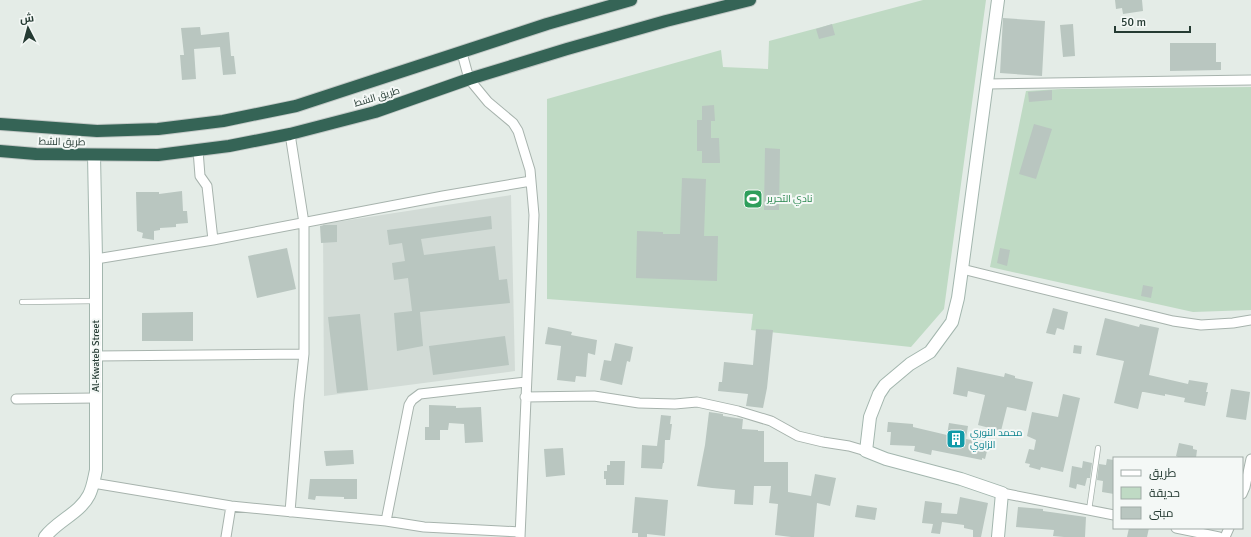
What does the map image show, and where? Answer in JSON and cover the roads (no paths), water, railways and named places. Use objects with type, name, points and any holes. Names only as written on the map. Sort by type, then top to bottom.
[{"type":"highway","name":"طريق الشط","points":[[0,124],[97,131],[158,129],[223,122],[296,106],[547,24],[631,0]]},
{"type":"highway","name":"طريق الشط","points":[[0,151],[36,154],[158,155],[229,146],[290,134],[375,112],[469,79],[567,49],[658,23],[750,0]]},
{"type":"street","points":[[866,451],[870,417],[882,389],[910,364],[930,352],[952,322],[958,298],[998,0]]},
{"type":"street","points":[[93,483],[231,506],[386,521],[424,528],[520,535],[534,215],[530,170],[518,131],[513,123],[488,102],[469,79],[462,53]]},
{"type":"street","points":[[987,84],[1251,80]]},
{"type":"street","points":[[290,134],[304,223],[304,354],[290,512]]},
{"type":"street","points":[[198,150],[200,176],[207,186],[213,240]]},
{"type":"street","name":"Al-Kwateb Street","points":[[45,537],[77,509],[88,496],[96,470],[96,259],[94,155]]},
{"type":"street","points":[[96,259],[213,240],[443,196],[531,181]]},
{"type":"street","points":[[962,269],[1173,321],[1201,325],[1251,320]]},
{"type":"street","points":[[96,356],[304,354]]},
{"type":"street","points":[[386,521],[409,404],[412,400],[420,394],[526,382]]},
{"type":"street","points":[[525,397],[594,396],[639,403],[675,404],[696,402],[738,411],[771,421],[798,436],[866,451],[886,459],[961,479],[1002,493],[1113,515]]},
{"type":"street","points":[[16,399],[96,398]]},
{"type":"street","points":[[1243,492],[1251,459]]},
{"type":"street","points":[[998,537],[1002,493]]},
{"type":"street","points":[[226,537],[231,506]]},
{"type":"street","points":[[422,537],[424,528]]},
{"type":"street","points":[[1181,529],[1219,537]]},
{"type":"lane","points":[[22,302],[96,301]]},
{"type":"lane","points":[[1090,510],[1098,448]]},
{"type":"place","name":"نادي التحرير","points":[[753,199]]},
{"type":"place","name":"محمد النوري الزاوي","points":[[956,439]]}]
